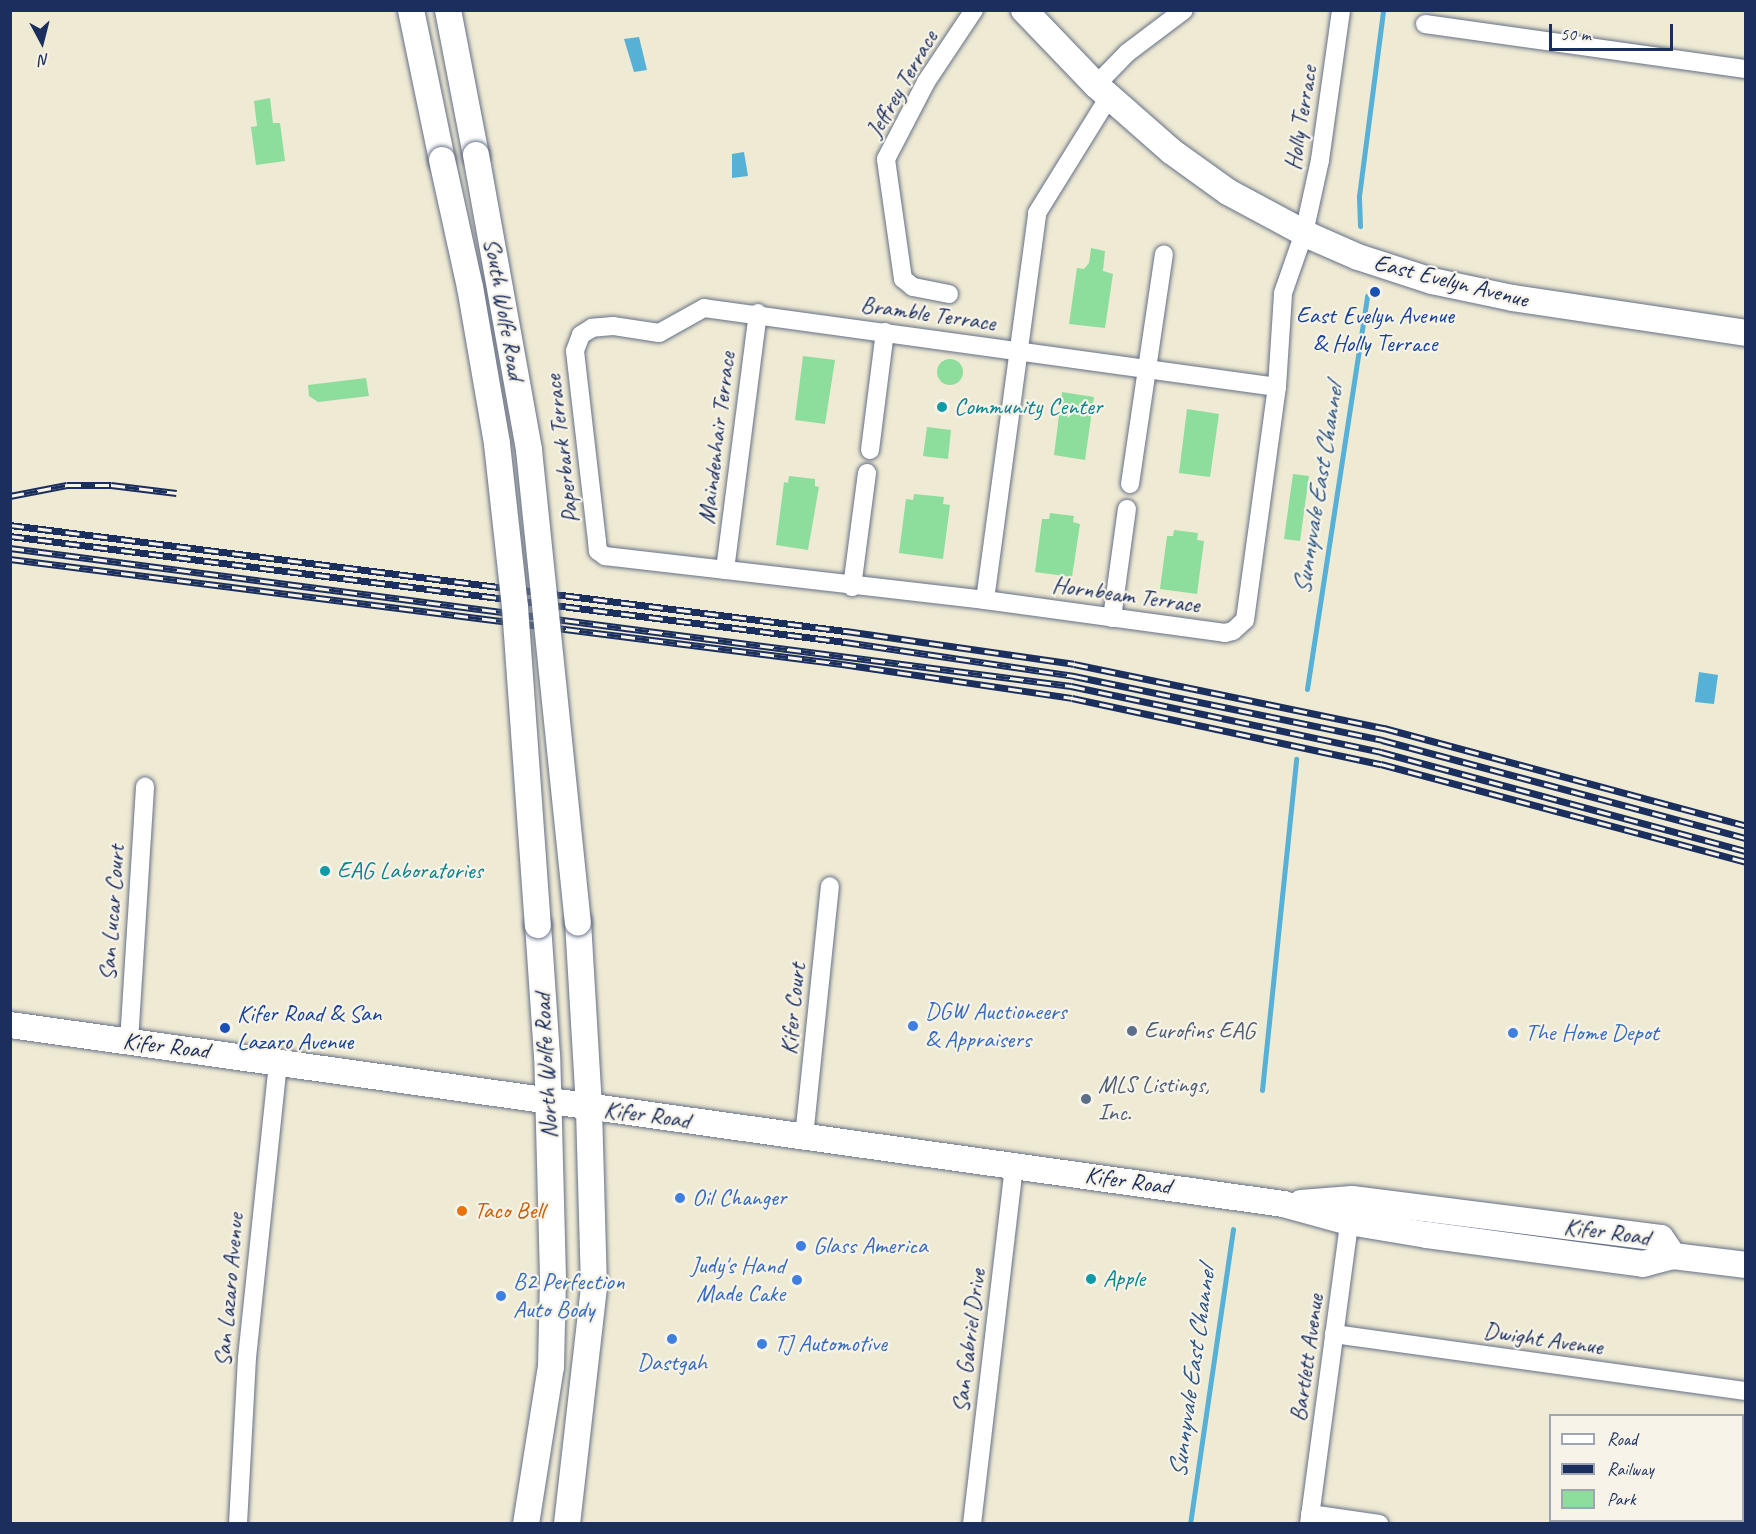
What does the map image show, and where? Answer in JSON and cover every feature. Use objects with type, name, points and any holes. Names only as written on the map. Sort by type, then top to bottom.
[{"type":"main road","name":"South Wolfe Road","points":[[411,10],[470,287],[493,421],[515,607]]},
{"type":"main road","name":"South Wolfe Road","points":[[448,10],[529,450],[545,610]]},
{"type":"main road","name":"East Evelyn Avenue","points":[[1024,10],[1102,91],[1164,145],[1228,192],[1304,233],[1358,257],[1432,281],[1513,298],[1746,333]]},
{"type":"main road","name":"North Wolfe Road","points":[[515,607],[549,1099],[551,1367],[526,1524]]},
{"type":"main road","name":"North Wolfe Road","points":[[545,610],[578,922],[589,1107],[594,1288],[567,1524]]},
{"type":"main road","name":"Kifer Road","points":[[10,1025],[279,1061],[549,1099],[589,1107],[1283,1204],[1350,1211],[1643,1264],[1673,1256],[1746,1265]]},
{"type":"street","name":"Jeffrey Terrace","points":[[949,294],[913,287],[903,279],[886,159],[926,82],[975,10]]},
{"type":"street","points":[[985,600],[1038,213],[1102,91],[1128,53],[1184,10]]},
{"type":"street","name":"Holly Terrace","points":[[1304,233],[1320,160],[1341,10]]},
{"type":"street","points":[[1425,24],[1746,69]]},
{"type":"street","name":"Hornbeam Terrace","points":[[605,556],[852,587],[985,600],[1225,633],[1245,620],[1277,387],[1283,293],[1304,233]]},
{"type":"street","points":[[1130,484],[1164,254]]},
{"type":"street","name":"Bramble Terrace","points":[[581,335],[592,328],[613,326],[659,333],[704,308],[758,313],[1277,387]]},
{"type":"street","name":"Maindenhair Terrace","points":[[725,570],[758,313]]},
{"type":"street","points":[[870,450],[885,332]]},
{"type":"street","name":"Paperbark Terrace","points":[[581,335],[575,351],[576,369],[598,551],[605,556]]},
{"type":"street","points":[[852,587],[867,473]]},
{"type":"street","points":[[1112,618],[1127,509]]},
{"type":"street","name":"San Lucar Court","points":[[129,1042],[145,787]]},
{"type":"street","name":"Kifer Court","points":[[804,1137],[830,886]]},
{"type":"street","name":"San Lazaro Avenue","points":[[238,1524],[247,1358],[279,1061]]},
{"type":"street","name":"San Gabriel Drive","points":[[972,1524],[1014,1165]]},
{"type":"street","name":"Bartlett Avenue","points":[[1310,1519],[1350,1211]]},
{"type":"street","name":"Dwight Avenue","points":[[1334,1334],[1746,1391]]},
{"type":"street","points":[[1310,1519],[1379,1524]]},
{"type":"green space","points":[[270,98],[273,123],[280,123],[285,161],[256,165],[251,127],[257,126],[254,101]]},
{"type":"green space","points":[[1091,248],[1105,251],[1103,271],[1113,274],[1105,328],[1069,324],[1077,268],[1084,269],[1089,263]]},
{"type":"green space","points":[[803,356],[835,360],[825,424],[795,420]]},
{"type":"green space","points":[[950,359],[959,363],[963,372],[959,381],[950,385],[941,381],[937,372],[941,363]]},
{"type":"green space","points":[[366,378],[369,396],[318,402],[309,396],[308,385]]},
{"type":"green space","points":[[1062,392],[1094,397],[1085,460],[1054,455]]},
{"type":"green space","points":[[1187,409],[1219,414],[1210,477],[1179,473]]},
{"type":"green space","points":[[927,427],[951,430],[948,459],[923,456]]},
{"type":"green space","points":[[1293,474],[1309,476],[1300,541],[1284,539]]},
{"type":"green space","points":[[789,476],[815,479],[815,486],[819,487],[808,550],[776,545],[784,482],[788,483]]},
{"type":"green space","points":[[914,494],[944,497],[943,504],[950,505],[943,559],[899,553],[906,499],[913,500]]},
{"type":"green space","points":[[1050,513],[1074,516],[1073,522],[1080,524],[1072,577],[1035,572],[1042,519],[1049,519]]},
{"type":"green space","points":[[1174,530],[1198,533],[1197,540],[1204,541],[1197,594],[1160,589],[1167,536],[1173,536]]},
{"type":"water","points":[[639,37],[647,70],[634,72],[624,39]]},
{"type":"water","points":[[744,152],[748,176],[732,178],[732,154]]},
{"type":"water","points":[[1699,672],[1718,675],[1714,704],[1695,702]]},
{"type":"waterway","name":"Sunnyvale East Channel","points":[[1360,226],[1359,196],[1383,10]]},
{"type":"waterway","name":"Sunnyvale East Channel","points":[[1307,689],[1367,296]]},
{"type":"waterway","name":"Sunnyvale East Channel","points":[[1262,1090],[1296,759]]},
{"type":"waterway","name":"Sunnyvale East Channel","points":[[1190,1524],[1233,1229]]},
{"type":"railway","points":[[10,496],[67,485],[111,485],[177,493]]},
{"type":"railway","points":[[10,525],[846,631],[1074,664],[1384,728],[1746,826]]},
{"type":"railway","points":[[10,536],[845,642],[1074,676],[1382,740],[1746,838]]},
{"type":"railway","points":[[10,548],[1071,686],[1381,752],[1746,851]]},
{"type":"railway","points":[[10,559],[842,664],[1072,698],[1381,764],[1746,862]]},
{"type":"place","name":"East Evelyn Avenue & Holly Terrace","points":[[1375,292]]},
{"type":"place","name":"Community Center","points":[[942,407]]},
{"type":"place","name":"EAG Laboratories","points":[[325,871]]},
{"type":"place","name":"DGW Auctioneers & Appraisers","points":[[913,1026]]},
{"type":"place","name":"Kifer Road & San Lazaro Avenue","points":[[225,1028]]},
{"type":"place","name":"Eurofins EAG","points":[[1132,1031]]},
{"type":"place","name":"The Home Depot","points":[[1513,1033]]},
{"type":"place","name":"MLS Listings, Inc.","points":[[1086,1099]]},
{"type":"place","name":"Oil Changer","points":[[680,1198]]},
{"type":"place","name":"Taco Bell","points":[[462,1211]]},
{"type":"place","name":"Glass America","points":[[801,1246]]},
{"type":"place","name":"Apple","points":[[1091,1279]]},
{"type":"place","name":"Judy's Hand Made Cake","points":[[797,1280]]},
{"type":"place","name":"B2 Perfection Auto Body","points":[[501,1296]]},
{"type":"place","name":"Dastgah","points":[[672,1339]]},
{"type":"place","name":"TJ Automotive","points":[[762,1344]]}]
